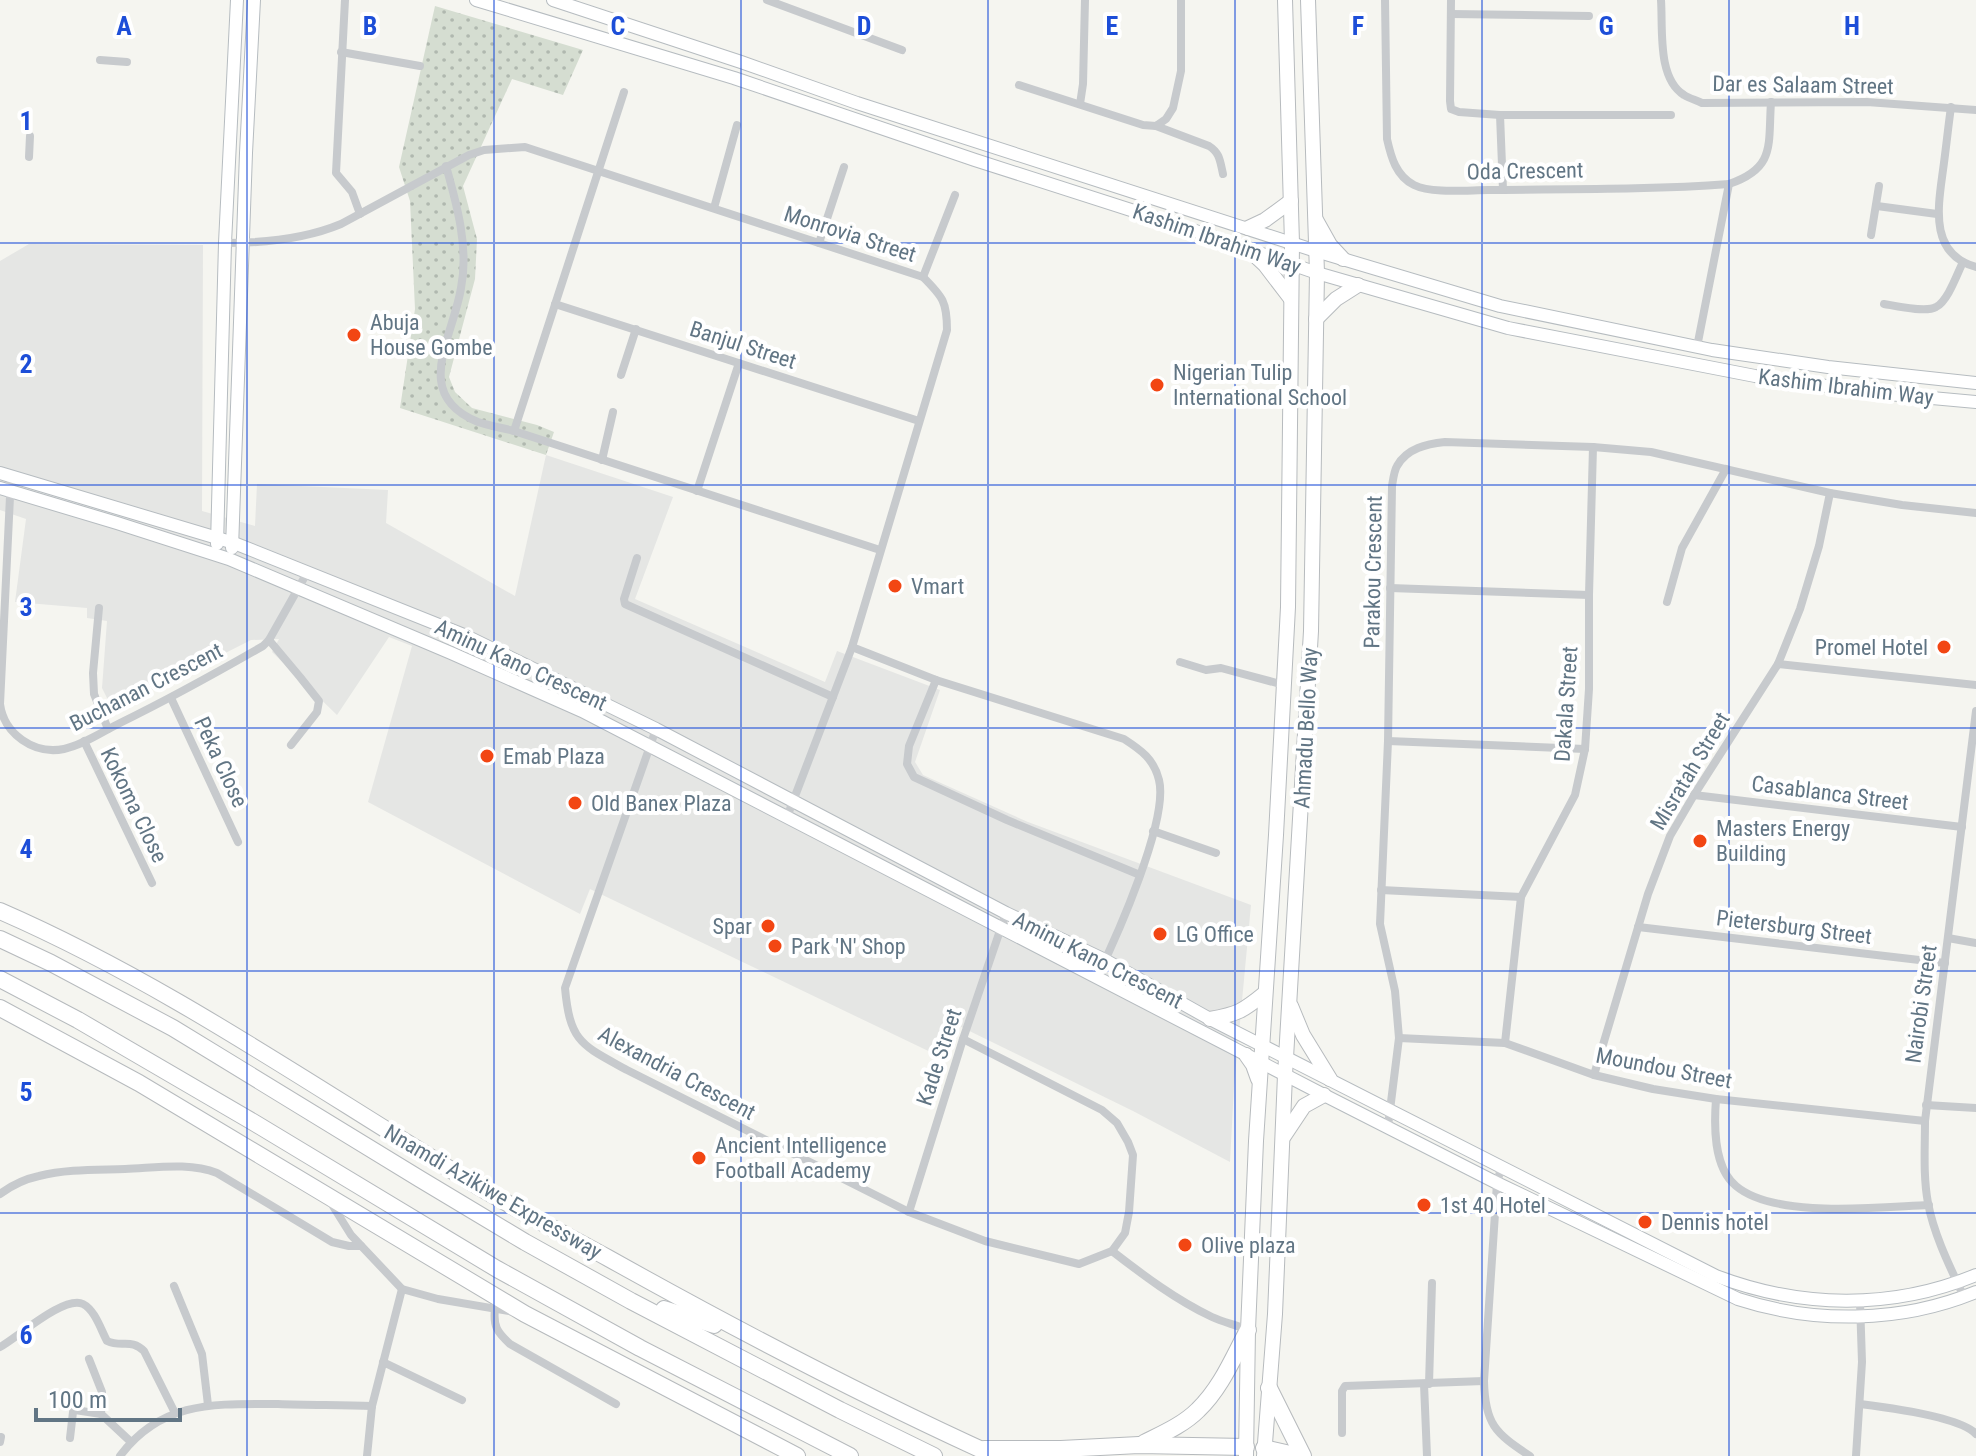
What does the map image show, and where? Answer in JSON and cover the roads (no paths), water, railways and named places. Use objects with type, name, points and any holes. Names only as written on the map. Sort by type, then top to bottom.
[{"type":"highway","name":"Nnamdi Azikiwe Expressway","points":[[0,911],[82,949],[191,1009],[479,1186],[736,1329],[995,1456]]},
{"type":"highway","name":"Nnamdi Azikiwe Expressway","points":[[0,939],[173,1028],[485,1218],[631,1301],[934,1456]]},
{"type":"highway","points":[[0,979],[78,1020],[240,1114],[497,1269],[640,1348],[850,1456]]},
{"type":"highway","points":[[0,1008],[139,1083],[525,1314],[797,1456]]},
{"type":"highway","points":[[78,1020],[139,1083]]},
{"type":"highway","points":[[631,1301],[736,1329]]},
{"type":"highway","points":[[1139,1445],[1197,1411],[1230,1367],[1248,1330]]},
{"type":"highway","points":[[1269,1388],[1301,1456]]},
{"type":"highway","points":[[683,1398],[754,1408]]},
{"type":"highway","points":[[979,1449],[1139,1445],[1246,1452]]},
{"type":"highway","points":[[1264,1452],[1301,1456]]},
{"type":"main road","points":[[215,554],[218,539],[225,243],[237,0]]},
{"type":"main road","points":[[229,559],[234,543],[254,0]]},
{"type":"main road","name":"Kashim Ibrahim Way","points":[[476,0],[734,78],[1317,273],[1508,328],[1740,373],[1877,393],[1976,402]]},
{"type":"main road","name":"Kashim Ibrahim Way","points":[[553,0],[1316,251],[1500,306],[1697,347],[1828,367],[1976,383]]},
{"type":"main road","name":"Ahmadu Bello Way","points":[[1246,1452],[1259,1082],[1288,607],[1292,243],[1285,0]]},
{"type":"main road","name":"Ahmadu Bello Way","points":[[1264,1452],[1275,1314],[1285,1075],[1311,631],[1317,273],[1308,0]]},
{"type":"main road","points":[[1248,228],[1291,201]]},
{"type":"main road","points":[[1315,218],[1330,245],[1343,259]]},
{"type":"main road","points":[[1248,249],[1265,265],[1291,299]]},
{"type":"main road","points":[[1316,319],[1336,299],[1358,285]]},
{"type":"main road","name":"Aminu Kano Crescent","points":[[5,482],[234,543],[464,635],[656,729],[1006,913],[1105,960],[1210,1019],[1716,1276],[1777,1294],[1860,1302],[1909,1295],[1976,1275]]},
{"type":"main road","name":"Aminu Kano Crescent","points":[[5,482],[229,559],[573,707],[1324,1095],[1713,1289],[1770,1309],[1862,1317],[1920,1309],[1970,1294]]},
{"type":"main road","points":[[1210,1019],[1235,1015],[1265,993]]},
{"type":"main road","points":[[1290,1002],[1303,1035],[1330,1079]]},
{"type":"main road","points":[[1246,1055],[1259,1082]]},
{"type":"main road","points":[[1282,1140],[1304,1106],[1324,1095]]},
{"type":"street","points":[[345,0],[336,173],[352,192],[360,214]]},
{"type":"street","points":[[767,0],[781,2],[902,50]]},
{"type":"street","points":[[1080,104],[1085,0]]},
{"type":"street","points":[[1156,126],[1166,119],[1173,108],[1181,71],[1181,0]]},
{"type":"street","name":"Oda Crescent","points":[[1385,0],[1387,139],[1392,160],[1400,173],[1414,185],[1431,189],[1503,190],[1729,184]]},
{"type":"street","points":[[1451,0],[1451,109],[1500,115],[1671,115]]},
{"type":"street","name":"Dar es Salaam Street","points":[[1661,0],[1664,65],[1672,84],[1684,95],[1702,103],[1867,102],[1976,110]]},
{"type":"street","points":[[1451,14],[1589,16]]},
{"type":"street","points":[[341,52],[420,66]]},
{"type":"street","points":[[100,60],[127,62]]},
{"type":"street","points":[[1019,85],[1143,125],[1156,126],[1209,146],[1219,155],[1223,174]]},
{"type":"street","points":[[514,431],[624,92]]},
{"type":"street","points":[[1697,347],[1729,184],[1745,179],[1760,168],[1766,155],[1771,102]]},
{"type":"street","points":[[1951,107],[1937,214],[1941,236],[1952,254],[1976,267]]},
{"type":"street","points":[[1500,115],[1503,190]]},
{"type":"street","points":[[714,208],[737,125]]},
{"type":"street","points":[[29,157],[30,136]]},
{"type":"street","name":"Monrovia Street","points":[[225,243],[311,235],[341,224],[446,166],[484,150],[525,147],[923,277],[938,292],[947,310],[947,330],[852,647],[787,817]]},
{"type":"street","points":[[446,166],[463,242],[464,260],[461,288],[440,375],[443,390],[452,406],[480,422],[880,550]]},
{"type":"street","points":[[819,243],[844,167]]},
{"type":"street","points":[[1871,235],[1879,186]]},
{"type":"street","points":[[923,277],[955,195]]},
{"type":"street","points":[[1877,206],[1937,214]]},
{"type":"street","points":[[1884,304],[1926,310],[1937,307],[1945,298],[1963,262]]},
{"type":"street","name":"Banjul Street","points":[[555,304],[919,421]]},
{"type":"street","points":[[621,375],[636,329]]},
{"type":"street","points":[[697,491],[739,363]]},
{"type":"street","points":[[602,460],[613,412]]},
{"type":"street","name":"Parakou Crescent","points":[[1388,1126],[1399,1038],[1395,991],[1380,924],[1388,741],[1392,486],[1396,467],[1408,453],[1425,444],[1445,442],[1651,452],[1830,493],[1976,513]]},
{"type":"street","name":"Dakala Street","points":[[1505,1043],[1521,897],[1575,795],[1585,749],[1589,689],[1593,447]]},
{"type":"street","points":[[1667,602],[1687,535],[1726,469]]},
{"type":"street","name":"Buchanan Crescent","points":[[5,482],[1,715],[12,731],[35,747],[64,749],[84,741],[171,698],[263,646],[308,571]]},
{"type":"street","name":"Misratah Street","points":[[1594,1075],[1648,894],[1670,836],[1778,664],[1812,571],[1830,493]]},
{"type":"street","points":[[637,558],[625,604],[833,697]]},
{"type":"street","points":[[1390,588],[1589,595]]},
{"type":"street","points":[[99,608],[94,694],[108,729]]},
{"type":"street","points":[[269,640],[319,701],[317,712],[291,745]]},
{"type":"street","points":[[852,647],[936,680],[1124,739],[1142,750],[1154,764],[1161,802],[1140,875],[1097,977]]},
{"type":"street","points":[[1180,662],[1206,670],[1221,668],[1284,685]]},
{"type":"street","points":[[1778,664],[1976,685]]},
{"type":"street","points":[[936,680],[909,746],[907,764],[914,777],[1007,820],[1140,875]]},
{"type":"street","name":"Peka Close","points":[[171,698],[238,842]]},
{"type":"street","name":"Nairobi Street","points":[[1970,1294],[1957,1283],[1940,1241],[1929,1205],[1924,1170],[1926,1105],[1976,711]]},
{"type":"street","name":"Alexandria Crescent","points":[[656,729],[565,988],[568,1014],[580,1041],[627,1070],[909,1212],[985,1241],[1079,1264],[1112,1251]]},
{"type":"street","name":"Kokoma Close","points":[[84,741],[152,883]]},
{"type":"street","points":[[1388,741],[1585,749]]},
{"type":"street","name":"Casablanca Street","points":[[1694,795],[1962,827]]},
{"type":"street","points":[[1153,831],[1216,853]]},
{"type":"street","points":[[1381,890],[1521,897]]},
{"type":"street","name":"Kade Street","points":[[909,1212],[1006,913]]},
{"type":"street","name":"Pietersburg Street","points":[[1638,927],[1945,963]]},
{"type":"street","points":[[1948,938],[1976,943]]},
{"type":"street","name":"Moundou Street","points":[[1399,1038],[1505,1043],[1594,1075],[1653,1089],[1716,1099],[1925,1121]]},
{"type":"street","points":[[963,1039],[1102,1110],[1117,1123],[1133,1155],[1125,1233],[1112,1251],[1144,1276],[1186,1302],[1213,1317],[1248,1330]]},
{"type":"street","points":[[1716,1099],[1714,1129],[1719,1154],[1726,1173],[1735,1185],[1750,1194],[1782,1203],[1825,1208],[1929,1205]]},
{"type":"street","points":[[1926,1105],[1976,1108]]},
{"type":"street","points":[[0,1194],[27,1179],[52,1173],[199,1168],[217,1173],[332,1242],[361,1246]]},
{"type":"street","points":[[1501,1168],[1497,1183],[1485,1405],[1490,1421],[1499,1432],[1530,1456]]},
{"type":"street","points":[[327,1195],[342,1222],[361,1246],[402,1289],[438,1299],[525,1314]]},
{"type":"street","points":[[1427,1456],[1432,1283]]},
{"type":"street","points":[[174,1286],[202,1354],[208,1405]]},
{"type":"street","points":[[367,1456],[372,1406],[402,1289]]},
{"type":"street","points":[[1856,1456],[1862,1362],[1860,1302]]},
{"type":"street","points":[[0,1347],[60,1308],[72,1303],[84,1305],[107,1341],[120,1345],[131,1343],[144,1351],[175,1413]]},
{"type":"street","points":[[495,1309],[493,1321],[510,1344],[616,1404]]},
{"type":"street","points":[[89,1359],[102,1392],[101,1414]]},
{"type":"street","points":[[383,1362],[462,1400]]},
{"type":"street","points":[[1342,1433],[1344,1387],[1484,1381]]},
{"type":"street","points":[[1860,1404],[1897,1408],[1940,1419],[1971,1428],[1976,1434]]},
{"type":"street","points":[[120,1456],[131,1442],[175,1413],[208,1405],[372,1406]]},
{"type":"street","points":[[70,1438],[75,1410],[101,1414],[131,1442]]},
{"type":"place","name":"Abuja House Gombe","points":[[354,335]]},
{"type":"place","name":"Nigerian Tulip International School","points":[[1157,385]]},
{"type":"place","name":"Vmart","points":[[895,586]]},
{"type":"place","name":"Promel Hotel","points":[[1944,647]]},
{"type":"place","name":"Emab Plaza","points":[[487,756]]},
{"type":"place","name":"Old Banex Plaza","points":[[575,803]]},
{"type":"place","name":"Masters Energy Building","points":[[1700,841]]},
{"type":"place","name":"Spar","points":[[768,926]]},
{"type":"place","name":"LG Office","points":[[1160,934]]},
{"type":"place","name":"Park 'N' Shop","points":[[775,946]]},
{"type":"place","name":"Ancient Intelligence Football Academy","points":[[699,1158]]},
{"type":"place","name":"1st 40 Hotel","points":[[1424,1205]]},
{"type":"place","name":"Dennis hotel","points":[[1645,1222]]},
{"type":"place","name":"Olive plaza","points":[[1185,1245]]}]
